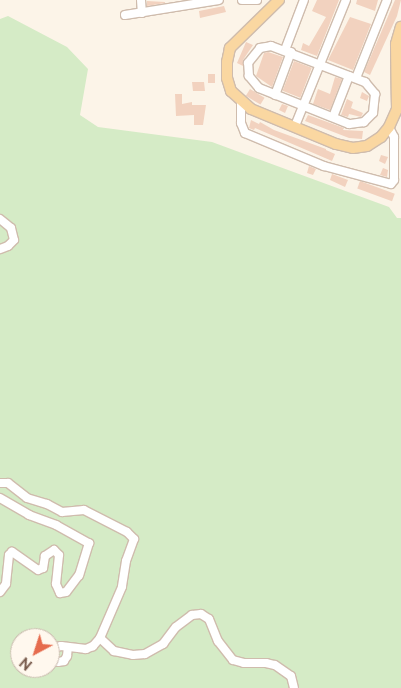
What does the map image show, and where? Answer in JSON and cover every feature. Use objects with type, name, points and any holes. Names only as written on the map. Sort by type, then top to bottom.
[{"type":"main road","points":[[279,0],[230,48],[227,62],[227,78],[231,91],[241,102],[251,108],[336,144],[353,148],[366,146],[381,137],[395,116],[399,95],[396,44],[401,27]]},
{"type":"street","points":[[141,0],[142,13]]},
{"type":"street","points":[[125,16],[219,0]]},
{"type":"street","points":[[242,0],[257,0]]},
{"type":"street","points":[[274,94],[304,0]]},
{"type":"street","points":[[295,126],[346,0]]},
{"type":"street","points":[[333,117],[387,0]]},
{"type":"street","points":[[272,46],[288,51],[365,82],[375,94],[373,113],[358,124],[349,124],[253,84],[247,69],[248,63],[260,48],[272,46]]},
{"type":"street","points":[[241,102],[240,123],[245,133],[324,166],[391,184],[394,180],[394,137],[389,127]]},
{"type":"street","points":[[0,219],[11,228],[14,240],[8,246],[0,249]]},
{"type":"street","points":[[0,483],[8,483],[22,495],[62,512],[84,510],[127,532],[134,539],[126,561],[122,587],[100,638],[93,646],[86,649],[68,647]]},
{"type":"street","points":[[0,498],[29,515],[56,525],[89,543],[79,575],[66,592],[60,593],[56,584],[59,555],[54,550],[45,556],[43,568],[38,570],[12,552],[9,555],[6,584],[0,592]]},
{"type":"street","points":[[100,638],[114,651],[133,655],[145,654],[163,644],[176,627],[192,615],[201,614],[209,619],[218,640],[233,660],[244,663],[266,663],[282,668],[291,676],[294,688]]},
{"type":"green space","points":[[8,16],[67,47],[88,69],[80,115],[98,127],[212,142],[389,207],[397,218],[401,218],[401,688],[0,688],[0,19]]},
{"type":"building","points":[[317,0],[339,0],[317,56],[301,50],[303,43],[309,46],[326,17],[312,11]]},
{"type":"building","points":[[357,0],[378,0],[375,11],[356,4]]},
{"type":"building","points":[[395,0],[401,0],[397,16],[370,75],[364,72]]},
{"type":"building","points":[[147,1],[165,2],[165,3],[147,6]]},
{"type":"building","points":[[224,6],[226,12],[200,18],[199,11]]},
{"type":"building","points":[[350,17],[371,24],[353,70],[328,60]]},
{"type":"building","points":[[246,42],[253,45],[243,60],[243,66],[237,63]]},
{"type":"building","points":[[268,52],[283,57],[272,87],[256,76],[264,53]]},
{"type":"building","points":[[294,61],[312,68],[300,98],[283,91]]},
{"type":"building","points":[[208,74],[215,74],[215,83],[208,83]]},
{"type":"building","points":[[335,77],[342,79],[330,110],[313,104],[318,89],[330,94]]},
{"type":"building","points":[[192,82],[204,82],[205,91],[193,91]]},
{"type":"building","points":[[250,89],[265,98],[260,105],[246,96]]},
{"type":"building","points":[[362,92],[369,96],[367,101],[360,98]]},
{"type":"building","points":[[175,94],[182,94],[182,104],[192,102],[192,105],[206,105],[203,125],[194,125],[194,115],[176,116]]},
{"type":"building","points":[[347,99],[353,102],[351,108],[363,113],[361,117],[349,114],[348,117],[341,115]]},
{"type":"building","points":[[282,104],[288,106],[285,113],[279,110]]},
{"type":"building","points":[[308,115],[344,128],[343,130],[363,131],[362,139],[349,138],[305,121]]},
{"type":"building","points":[[251,120],[326,149],[335,154],[332,161],[255,128],[254,130],[249,128]]},
{"type":"building","points":[[381,155],[388,157],[385,164],[379,161]]},
{"type":"building","points":[[309,166],[316,169],[313,175],[307,173]]},
{"type":"building","points":[[383,168],[388,170],[387,177],[380,175]]},
{"type":"building","points":[[332,174],[348,180],[345,187],[330,180]]},
{"type":"building","points":[[360,181],[395,194],[392,201],[357,189]]}]
